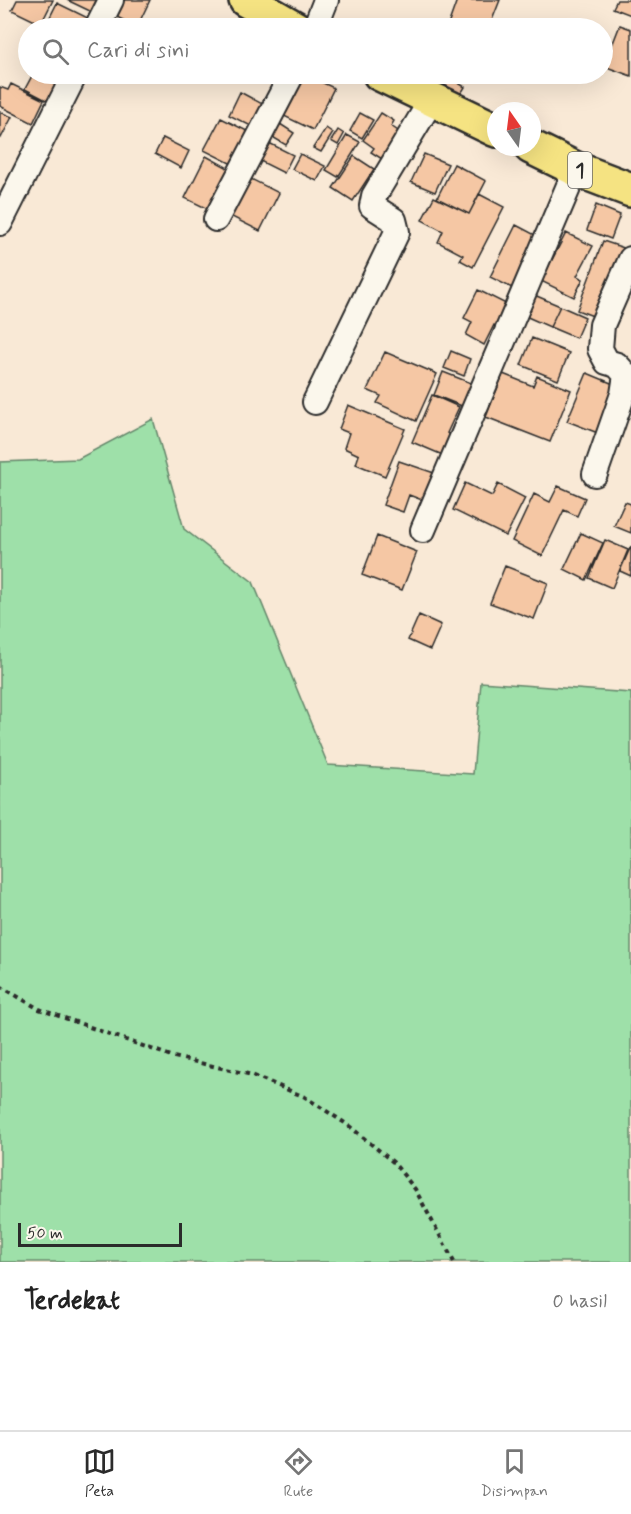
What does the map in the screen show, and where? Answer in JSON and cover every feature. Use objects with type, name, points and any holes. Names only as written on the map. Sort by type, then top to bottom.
[{"type":"highway","points":[[246,0],[278,18]]},
{"type":"highway","points":[[401,84],[487,126]]},
{"type":"highway","name":"1","points":[[541,152],[576,169],[631,190]]},
{"type":"street","points":[[102,18],[111,0]]},
{"type":"street","points":[[319,18],[326,0]]},
{"type":"street","points":[[0,223],[70,84]]},
{"type":"street","points":[[216,219],[287,84]]},
{"type":"street","points":[[315,402],[397,232],[394,220],[372,206],[374,196],[432,99]]},
{"type":"street","points":[[423,530],[576,169]]},
{"type":"street","points":[[595,474],[623,394],[626,375],[617,364],[607,362],[600,349],[602,325],[631,259]]},
{"type":"path","points":[[0,986],[39,1009],[174,1057],[252,1075],[305,1097],[348,1125],[393,1162],[415,1189],[454,1262]]},
{"type":"green space","points":[[153,419],[184,529],[253,582],[328,765],[473,774],[481,682],[631,693],[631,1262],[0,1262],[0,462],[78,459]]},
{"type":"building","points":[[17,0],[53,0],[44,18],[29,18],[12,10]]},
{"type":"building","points":[[67,0],[98,0],[92,12]]},
{"type":"building","points":[[116,0],[150,0],[141,18],[119,18],[109,13]]},
{"type":"building","points":[[457,0],[500,0],[493,18],[451,18]]},
{"type":"building","points":[[617,0],[631,0],[631,15],[613,8]]},
{"type":"building","points":[[57,3],[88,18],[50,18]]},
{"type":"building","points":[[620,25],[631,29],[631,76],[613,69],[613,43]]},
{"type":"building","points":[[11,84],[44,100],[33,123],[0,106],[0,87],[8,90]]},
{"type":"building","points":[[28,84],[56,84],[48,101],[25,89]]},
{"type":"building","points":[[298,84],[325,84],[334,88],[313,130],[280,114]]},
{"type":"building","points":[[442,84],[460,84],[465,87],[457,100],[439,88]]},
{"type":"building","points":[[240,92],[266,106],[255,128],[229,115]]},
{"type":"building","points":[[0,112],[12,117],[1,138],[0,137]]},
{"type":"building","points":[[360,113],[373,120],[362,138],[350,131]]},
{"type":"building","points":[[381,113],[394,121],[391,126],[401,133],[390,164],[371,152],[374,148],[363,140]]},
{"type":"building","points":[[221,118],[253,134],[236,166],[204,150]]},
{"type":"building","points":[[277,122],[294,133],[286,145],[269,135]]},
{"type":"building","points":[[326,128],[333,133],[321,152],[313,148]]},
{"type":"building","points":[[338,130],[344,134],[338,145],[331,141]]},
{"type":"building","points":[[347,135],[360,142],[338,177],[326,170]]},
{"type":"building","points":[[163,138],[189,151],[181,168],[155,154]]},
{"type":"building","points":[[263,140],[293,155],[284,173],[254,158]]},
{"type":"building","points":[[300,154],[325,166],[317,181],[292,169]]},
{"type":"building","points":[[424,154],[448,164],[435,192],[411,182]]},
{"type":"building","points":[[206,156],[232,170],[212,211],[185,198]]},
{"type":"building","points":[[354,156],[374,169],[353,201],[333,188]]},
{"type":"building","points":[[454,164],[486,181],[469,214],[437,198]]},
{"type":"building","points":[[243,175],[279,193],[260,231],[224,213]]},
{"type":"building","points":[[479,194],[504,207],[473,267],[460,260],[463,255],[438,242],[443,231],[422,220],[434,197],[469,214]]},
{"type":"building","points":[[596,205],[620,215],[611,239],[587,230]]},
{"type":"building","points":[[516,225],[539,237],[514,289],[490,277]]},
{"type":"building","points":[[566,233],[593,246],[577,276],[583,279],[574,297],[541,281]]},
{"type":"building","points":[[603,241],[627,249],[601,319],[577,310]]},
{"type":"building","points":[[478,290],[514,308],[503,329],[494,325],[484,345],[466,335],[472,322],[464,318]]},
{"type":"building","points":[[532,294],[560,306],[550,327],[523,315]]},
{"type":"building","points":[[560,306],[585,317],[576,338],[550,327]]},
{"type":"building","points":[[532,338],[569,353],[558,380],[521,365]]},
{"type":"building","points":[[451,351],[470,359],[464,376],[444,368]]},
{"type":"building","points":[[385,352],[437,374],[416,421],[377,403],[381,396],[367,390]]},
{"type":"building","points":[[443,372],[476,385],[467,408],[434,395]]},
{"type":"building","points":[[587,373],[623,388],[603,435],[567,421]]},
{"type":"building","points":[[503,374],[533,386],[537,376],[571,390],[550,442],[486,417]]},
{"type":"building","points":[[432,395],[459,407],[447,433],[454,436],[445,456],[412,442]]},
{"type":"building","points":[[348,405],[405,429],[385,476],[356,464],[359,455],[344,448],[349,433],[339,429]]},
{"type":"building","points":[[399,461],[440,475],[430,503],[409,495],[403,512],[383,505]]},
{"type":"building","points":[[465,483],[492,496],[498,484],[525,498],[506,536],[453,510]]},
{"type":"building","points":[[558,486],[585,498],[577,516],[564,510],[542,556],[512,541],[534,494],[550,502]]},
{"type":"building","points":[[625,502],[631,504],[631,533],[614,526]]},
{"type":"building","points":[[581,533],[603,543],[586,580],[564,569]]},
{"type":"building","points":[[377,536],[417,552],[402,590],[362,575]]},
{"type":"building","points":[[605,540],[628,550],[612,588],[589,578]]},
{"type":"building","points":[[631,546],[631,576],[620,571]]},
{"type":"building","points":[[505,566],[548,583],[534,619],[490,603]]},
{"type":"building","points":[[419,615],[441,625],[430,650],[408,640]]}]
